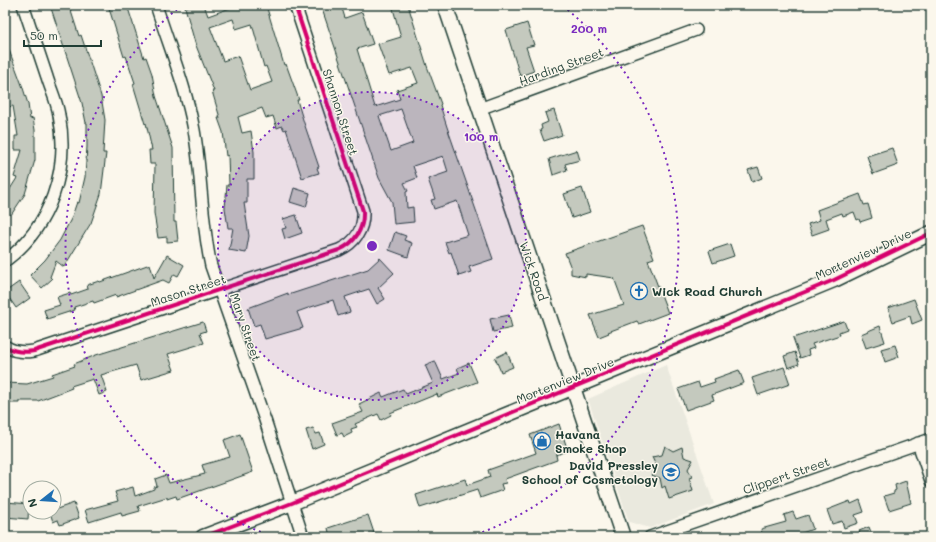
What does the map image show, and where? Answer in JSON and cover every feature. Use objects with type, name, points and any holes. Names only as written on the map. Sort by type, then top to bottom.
[{"type":"street","points":[[5,261],[27,242],[49,208],[56,187],[62,148],[59,114],[23,5]]},
{"type":"street","name":"Mary Street","points":[[156,5],[190,111],[200,176],[205,241],[211,266],[303,537]]},
{"type":"street","name":"Shannon Street","points":[[295,5],[361,204],[363,217],[361,227]]},
{"type":"street","name":"Wick Road","points":[[445,5],[624,537]]},
{"type":"street","name":"Harding Street","points":[[479,109],[696,30]]},
{"type":"street","name":"Mason Street","points":[[8,348],[22,353],[34,351],[339,250],[353,241],[361,227]]},
{"type":"street","name":"Mortenview Drive","points":[[203,537],[292,503],[834,280],[931,233]]},
{"type":"street","name":"Clippert Street","points":[[650,537],[931,439]]},
{"type":"street","points":[[918,443],[931,481]]},
{"type":"shaded area","points":[[666,365],[714,504],[650,528],[629,522],[588,399]]},
{"type":"building","points":[[50,5],[69,5],[79,36],[81,35],[101,96],[105,120],[103,153],[106,153],[101,194],[91,223],[64,267],[56,261],[50,277],[52,279],[42,288],[30,275],[45,260],[60,240],[71,219],[77,202],[79,203],[85,177],[87,147],[87,123],[82,103]]},
{"type":"building","points":[[108,5],[127,5],[144,58],[146,57],[152,74],[156,96],[173,148],[174,222],[176,222],[178,241],[167,242],[167,237],[158,238],[154,213],[155,164],[150,164],[149,150],[152,150],[146,123],[145,124],[133,84],[135,83],[126,56],[124,57]]},
{"type":"building","points":[[191,5],[204,5],[208,16],[230,8],[229,5],[266,5],[284,65],[286,64],[299,100],[297,100],[319,167],[317,168],[319,173],[302,178],[286,129],[284,130],[282,126],[277,128],[273,116],[266,118],[262,108],[238,117],[242,133],[251,131],[254,152],[254,179],[247,179],[247,203],[244,203],[249,236],[246,253],[229,250],[233,228],[228,228],[225,208],[227,185],[229,185],[228,155],[226,156],[223,132],[218,118],[220,118],[212,91],[214,91],[195,43],[185,7]],"holes":[[[233,19],[236,29],[252,24],[264,67],[266,66],[272,82],[250,90],[238,56],[223,61],[210,27]]]},
{"type":"building","points":[[334,5],[341,5],[345,18],[362,12],[373,44],[357,49],[375,107],[400,99],[397,90],[418,83],[412,68],[389,75],[378,44],[401,37],[392,5],[408,5],[427,66],[441,104],[440,105],[447,127],[493,259],[469,267],[471,272],[459,276],[451,252],[449,253],[445,242],[468,235],[457,201],[434,209],[431,200],[435,199],[428,179],[448,172],[443,156],[413,166],[417,178],[404,183],[408,191],[406,192],[407,208],[413,207],[414,222],[394,224],[392,202],[379,178],[322,9]],"holes":[[[401,109],[413,143],[391,151],[379,116]]]},
{"type":"building","points":[[527,23],[534,45],[526,47],[534,71],[520,76],[506,30]]},
{"type":"building","points":[[5,42],[22,85],[28,104],[30,119],[33,118],[35,130],[35,160],[25,194],[11,215],[5,211],[5,197],[17,178],[14,177],[22,150],[15,150],[15,136],[18,136],[13,106],[8,107],[5,98],[10,96],[5,83]]},
{"type":"building","points":[[554,110],[562,135],[544,141],[540,130],[542,129],[541,125],[548,122],[545,113]]},
{"type":"building","points":[[892,148],[898,165],[873,174],[867,156]]},
{"type":"building","points":[[577,150],[580,160],[565,164],[567,170],[553,175],[549,159]]},
{"type":"building","points":[[758,167],[762,178],[752,182],[748,170]]},
{"type":"building","points":[[294,188],[310,193],[306,207],[290,202]]},
{"type":"building","points":[[582,188],[590,212],[572,218],[564,194]]},
{"type":"building","points":[[860,194],[864,205],[868,204],[872,218],[860,222],[859,219],[857,220],[854,212],[843,216],[842,213],[826,219],[829,229],[812,235],[808,224],[820,220],[817,210]]},
{"type":"building","points":[[296,215],[302,233],[285,239],[282,229],[286,228],[283,219]]},
{"type":"building","name":"Wick Road Church","points":[[642,226],[654,258],[648,260],[668,313],[639,324],[637,321],[599,337],[590,315],[624,305],[614,278],[586,274],[586,277],[571,274],[571,268],[565,253]]},
{"type":"building","points":[[395,232],[406,236],[404,240],[412,243],[408,257],[389,250]]},
{"type":"building","points":[[730,244],[734,256],[713,263],[709,251]]},
{"type":"building","points":[[167,255],[184,265],[178,276],[174,274],[169,283],[163,280],[116,297],[116,295],[94,303],[93,301],[74,307],[75,310],[47,319],[44,310],[60,305],[57,297],[70,293],[71,295],[88,289],[87,285],[100,282],[150,264],[154,278]]},
{"type":"building","points":[[380,258],[394,273],[378,288],[385,299],[377,304],[369,289],[345,297],[350,312],[338,316],[333,300],[297,312],[303,328],[265,339],[260,324],[254,326],[248,308],[288,293],[288,295],[368,269]]},
{"type":"building","points":[[19,282],[30,298],[16,308],[5,292]]},
{"type":"building","points":[[914,299],[922,320],[912,324],[910,316],[893,322],[888,308]]},
{"type":"building","points":[[509,315],[512,328],[493,332],[490,319]]},
{"type":"building","points":[[844,321],[847,329],[839,332],[840,335],[812,344],[814,348],[808,350],[809,355],[800,358],[793,338]]},
{"type":"building","points":[[203,322],[206,331],[200,333],[204,343],[168,354],[174,370],[141,380],[136,365],[101,375],[107,392],[99,395],[93,379],[71,386],[72,388],[38,401],[5,403],[6,383],[27,384],[53,376],[52,374],[75,366],[74,364],[96,355]]},
{"type":"building","points":[[880,326],[885,342],[866,348],[861,334]]},
{"type":"building","points":[[895,345],[899,357],[885,362],[881,349]]},
{"type":"building","points":[[507,352],[513,367],[501,372],[495,358]]},
{"type":"building","points":[[795,352],[799,364],[788,368],[784,356]]},
{"type":"building","points":[[435,361],[443,379],[459,373],[457,368],[469,363],[477,382],[438,397],[437,394],[390,413],[391,415],[381,420],[378,414],[355,424],[357,427],[351,429],[352,433],[344,437],[342,433],[337,435],[332,423],[363,412],[359,404],[381,393],[383,397],[403,389],[406,394],[433,383],[425,365]]},
{"type":"building","points":[[784,367],[790,384],[758,395],[752,378]]},
{"type":"building","points":[[739,370],[744,383],[712,395],[714,400],[686,410],[678,389],[698,382],[700,387],[715,382],[714,379]]},
{"type":"building","points":[[559,424],[568,451],[556,455],[557,460],[505,479],[506,483],[501,484],[503,490],[480,498],[477,490],[420,508],[416,495],[465,479],[467,485],[490,477],[488,470],[536,453],[530,435]]},
{"type":"building","points":[[313,428],[316,434],[320,433],[324,444],[312,449],[306,430]]},
{"type":"building","points":[[240,434],[253,472],[177,499],[176,496],[167,499],[167,497],[138,506],[140,511],[122,516],[121,512],[89,522],[85,510],[118,501],[115,492],[133,487],[135,496],[154,489],[154,487],[157,486],[155,479],[166,475],[169,483],[205,474],[202,465],[230,457],[224,440]]},
{"type":"building","name":"David Pressley School of Cosmetology","points":[[665,446],[673,451],[682,447],[684,457],[693,460],[688,469],[692,477],[689,478],[693,491],[669,499],[665,486],[662,488],[660,478],[651,475],[656,466],[652,457],[662,455]]},
{"type":"building","points":[[906,481],[911,503],[889,510],[884,496],[894,493],[896,490],[895,485]]},
{"type":"building","points":[[860,500],[864,512],[855,515],[858,523],[844,528],[842,521],[832,524],[827,510],[850,501],[851,504]]},
{"type":"building","points":[[6,502],[22,503],[22,518],[5,517]]},
{"type":"building","points":[[74,503],[79,518],[60,525],[58,520],[62,520],[62,507]]},
{"type":"building","points":[[793,512],[796,519],[808,515],[813,529],[791,537],[790,535],[783,537],[763,537],[761,529],[786,522],[784,515]]},
{"type":"building","points":[[368,515],[374,533],[363,537],[330,537],[328,528]]},
{"type":"building","points":[[869,527],[873,537],[861,537],[859,531]]},
{"type":"cycle path","points":[[5,346],[19,352],[34,351],[339,250],[354,239],[362,224],[363,211],[295,5]]},
{"type":"cycle path","points":[[203,537],[292,503],[834,280],[931,233]]},
{"type":"place","name":"Wick Road Church","points":[[639,291]]},
{"type":"place","name":"Havana Smoke Shop","points":[[542,441]]},
{"type":"place","name":"David Pressley School of Cosmetology","points":[[671,472]]}]
